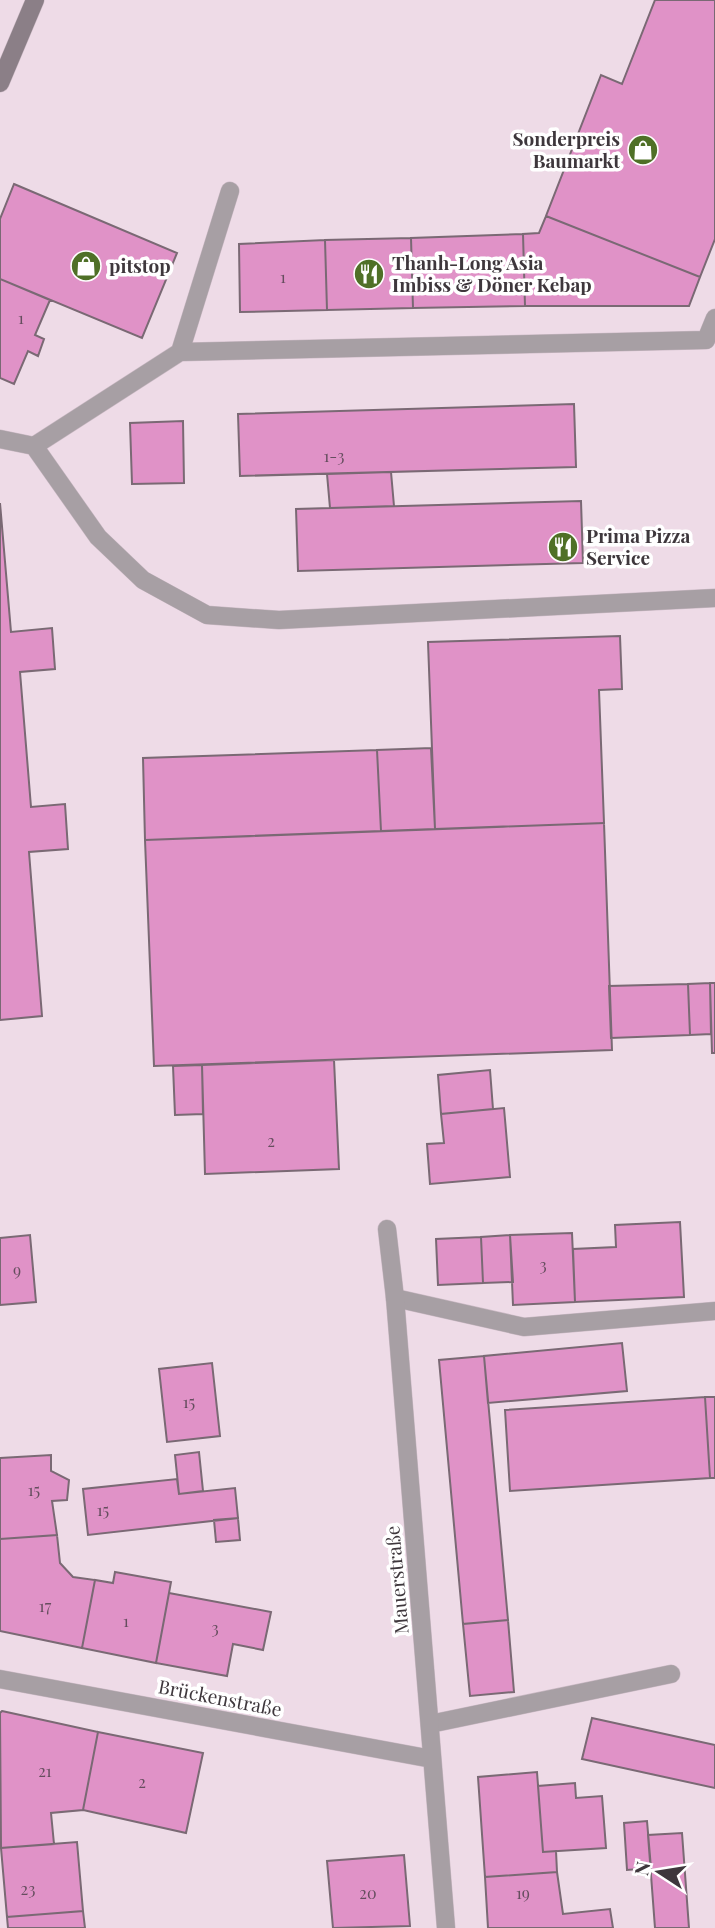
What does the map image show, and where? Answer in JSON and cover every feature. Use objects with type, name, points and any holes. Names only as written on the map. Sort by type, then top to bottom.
[{"type":"street","points":[[0,83],[35,0]]},
{"type":"street","points":[[180,352],[230,191]]},
{"type":"street","points":[[34,446],[180,352],[706,340],[715,318]]},
{"type":"street","points":[[0,439],[34,446],[98,537],[143,580],[207,615],[279,620],[715,598]]},
{"type":"street","name":"Mauerstraße","points":[[387,1229],[395,1298],[446,1928]]},
{"type":"street","points":[[395,1298],[524,1327],[715,1311]]},
{"type":"street","points":[[430,1724],[671,1674]]},
{"type":"street","name":"Brückenstraße","points":[[0,1679],[432,1759]]},
{"type":"building","name":"Sonderpreis Baumarkt","points":[[655,0],[715,0],[715,239],[700,277],[546,216],[601,75],[622,84]]},
{"type":"building","name":"pitstop","points":[[14,184],[177,253],[142,338],[0,279],[0,219]]},
{"type":"building","points":[[546,216],[700,277],[689,306],[525,306],[523,234],[539,233]]},
{"type":"building","points":[[523,234],[525,306],[413,308],[411,238]]},
{"type":"building","name":"Thanh-Long Asia Imbiss & Döner Kebap","points":[[411,238],[413,308],[327,310],[325,240]]},
{"type":"building","points":[[325,240],[327,310],[240,312],[239,244]]},
{"type":"building","points":[[0,279],[50,300],[35,335],[44,339],[38,356],[28,351],[14,384],[0,378]]},
{"type":"building","points":[[574,404],[576,467],[240,476],[238,414]]},
{"type":"building","points":[[183,421],[184,483],[132,484],[130,423]]},
{"type":"building","points":[[391,472],[394,506],[330,508],[327,474]]},
{"type":"building","points":[[581,501],[583,563],[298,571],[296,509]]},
{"type":"building","points":[[0,503],[11,632],[52,628],[55,669],[20,672],[31,807],[65,804],[68,849],[29,852],[42,1016],[0,1020]]},
{"type":"building","points":[[620,636],[622,689],[599,690],[604,823],[435,829],[428,642]]},
{"type":"building","points":[[431,748],[435,829],[381,831],[377,750]]},
{"type":"building","points":[[377,750],[381,831],[145,840],[143,758]]},
{"type":"building","points":[[604,823],[612,1050],[154,1066],[145,840]]},
{"type":"building","points":[[710,983],[711,1034],[690,1035],[688,984]]},
{"type":"building","points":[[710,983],[715,983],[715,1053],[712,1053]]},
{"type":"building","points":[[688,984],[690,1035],[611,1038],[609,986]]},
{"type":"building","points":[[334,1060],[339,1169],[205,1174],[202,1065]]},
{"type":"building","points":[[202,1065],[203,1114],[175,1115],[173,1066]]},
{"type":"building","points":[[490,1070],[493,1109],[441,1114],[438,1075]]},
{"type":"building","points":[[504,1108],[510,1177],[430,1184],[427,1144],[444,1143],[441,1114]]},
{"type":"building","points":[[680,1222],[684,1297],[575,1302],[573,1249],[616,1247],[615,1225]]},
{"type":"building","points":[[572,1233],[575,1302],[513,1305],[510,1235]]},
{"type":"building","points":[[30,1235],[36,1302],[0,1305],[0,1238]]},
{"type":"building","points":[[510,1235],[513,1282],[483,1283],[481,1237]]},
{"type":"building","points":[[481,1237],[483,1283],[438,1285],[436,1239]]},
{"type":"building","points":[[622,1343],[627,1391],[488,1403],[484,1356]]},
{"type":"building","points":[[484,1356],[508,1620],[463,1624],[439,1360]]},
{"type":"building","points":[[212,1363],[220,1436],[167,1442],[159,1369]]},
{"type":"building","points":[[705,1397],[710,1478],[510,1491],[505,1410]]},
{"type":"building","points":[[705,1397],[715,1397],[715,1478],[710,1478]]},
{"type":"building","points":[[199,1452],[203,1491],[179,1494],[175,1455]]},
{"type":"building","points":[[51,1455],[51,1471],[69,1480],[67,1500],[52,1501],[57,1535],[0,1539],[0,1458]]},
{"type":"building","points":[[177,1479],[179,1494],[235,1488],[238,1518],[88,1535],[83,1489]]},
{"type":"building","points":[[238,1518],[240,1540],[216,1542],[214,1520]]},
{"type":"building","points":[[57,1535],[60,1563],[73,1577],[95,1580],[82,1648],[0,1631],[0,1539]]},
{"type":"building","points":[[115,1572],[171,1582],[156,1663],[82,1648],[95,1580],[113,1583]]},
{"type":"building","points":[[169,1593],[271,1612],[263,1650],[233,1644],[227,1676],[156,1663]]},
{"type":"building","points":[[508,1620],[514,1692],[470,1696],[463,1624]]},
{"type":"building","points":[[2,1711],[98,1732],[83,1810],[51,1813],[54,1844],[1,1848]]},
{"type":"building","points":[[592,1718],[715,1745],[715,1788],[582,1759]]},
{"type":"building","points":[[98,1732],[203,1753],[186,1833],[83,1810]]},
{"type":"building","points":[[537,1772],[543,1852],[556,1851],[557,1872],[485,1877],[478,1777]]},
{"type":"building","points":[[575,1783],[576,1798],[602,1796],[606,1848],[543,1852],[538,1786]]},
{"type":"building","points":[[647,1821],[651,1868],[627,1870],[624,1823]]},
{"type":"building","points":[[682,1833],[689,1928],[655,1928],[648,1835]]},
{"type":"building","points":[[77,1842],[83,1911],[7,1917],[1,1848]]},
{"type":"building","points":[[404,1855],[410,1926],[333,1928],[327,1861]]},
{"type":"building","points":[[557,1872],[563,1914],[610,1909],[613,1928],[488,1928],[485,1877]]},
{"type":"building","points":[[83,1911],[85,1928],[8,1928],[7,1917]]},
{"type":"place","name":"Sonderpreis Baumarkt","points":[[643,150]]},
{"type":"place","name":"pitstop","points":[[86,266]]},
{"type":"place","name":"Thanh-Long Asia Imbiss & Döner Kebap","points":[[369,274]]},
{"type":"place","name":"Prima Pizza Service","points":[[563,547]]}]
